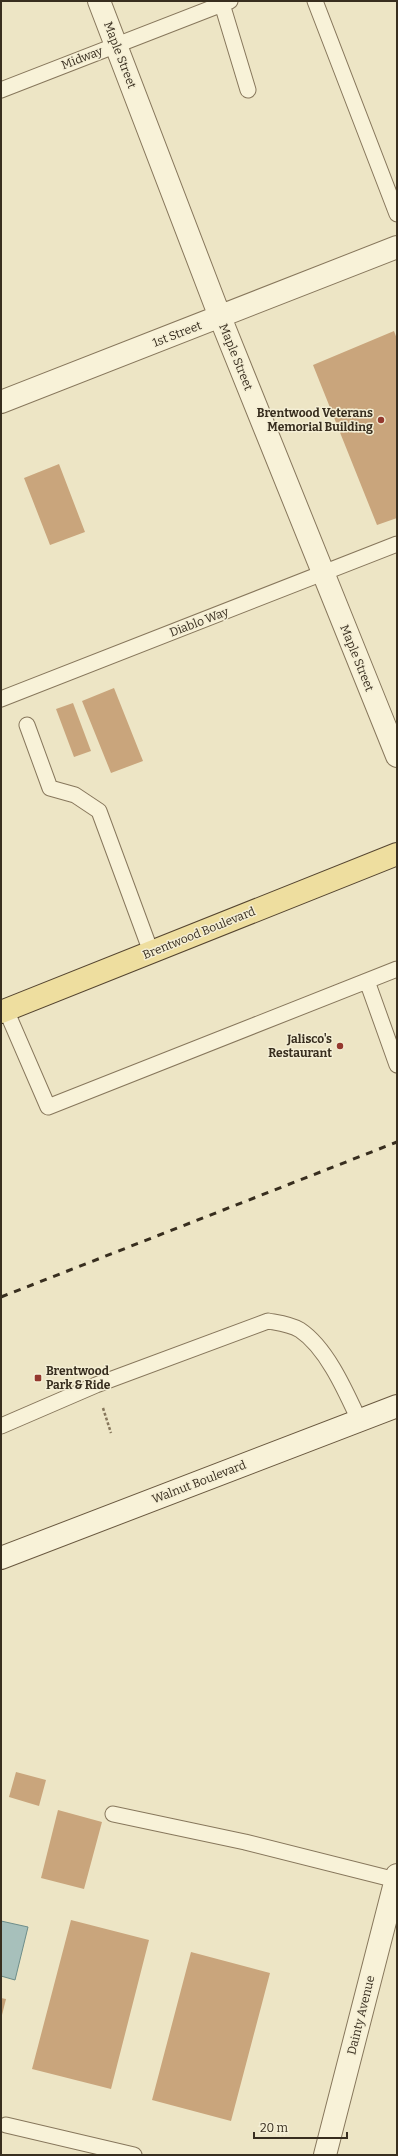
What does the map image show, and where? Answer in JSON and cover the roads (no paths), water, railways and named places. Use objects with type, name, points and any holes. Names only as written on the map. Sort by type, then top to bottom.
[{"type":"main road","name":"Brentwood Boulevard","points":[[4,1011],[397,854]]},
{"type":"street","name":"Maple Street","points":[[99,1],[220,317],[397,756]]},
{"type":"street","name":"1st Street","points":[[1,402],[397,247]]},
{"type":"street","name":"Walnut Boulevard","points":[[1,1558],[397,1406]]},
{"type":"street","name":"Dainty Avenue","points":[[325,2155],[396,1878]]},
{"type":"lane","points":[[315,1],[397,214]]},
{"type":"lane","name":"Midway","points":[[1,90],[226,2]]},
{"type":"lane","points":[[226,2],[248,90]]},
{"type":"lane","name":"Diablo Way","points":[[1,699],[397,544]]},
{"type":"lane","points":[[27,725],[50,788],[76,795],[99,811],[151,952]]},
{"type":"lane","points":[[4,1011],[48,1106],[397,970]]},
{"type":"lane","points":[[367,981],[397,1065]]},
{"type":"lane","points":[[1,1426],[96,1385],[268,1321],[287,1324],[301,1331],[319,1348],[342,1384],[359,1420]]},
{"type":"lane","points":[[113,1814],[244,1842],[396,1878]]},
{"type":"lane","points":[[6,2125],[115,2152],[134,2155]]},
{"type":"water","points":[[1,1921],[28,1927],[15,1980],[1,1976]]},
{"type":"railway","points":[[1,1297],[397,1142]]},
{"type":"place","name":"Brentwood Veterans Memorial Building","points":[[381,420]]},
{"type":"place","name":"Jalisco's Restaurant","points":[[340,1046]]},
{"type":"place","name":"Brentwood Park & Ride","points":[[38,1378]]}]
